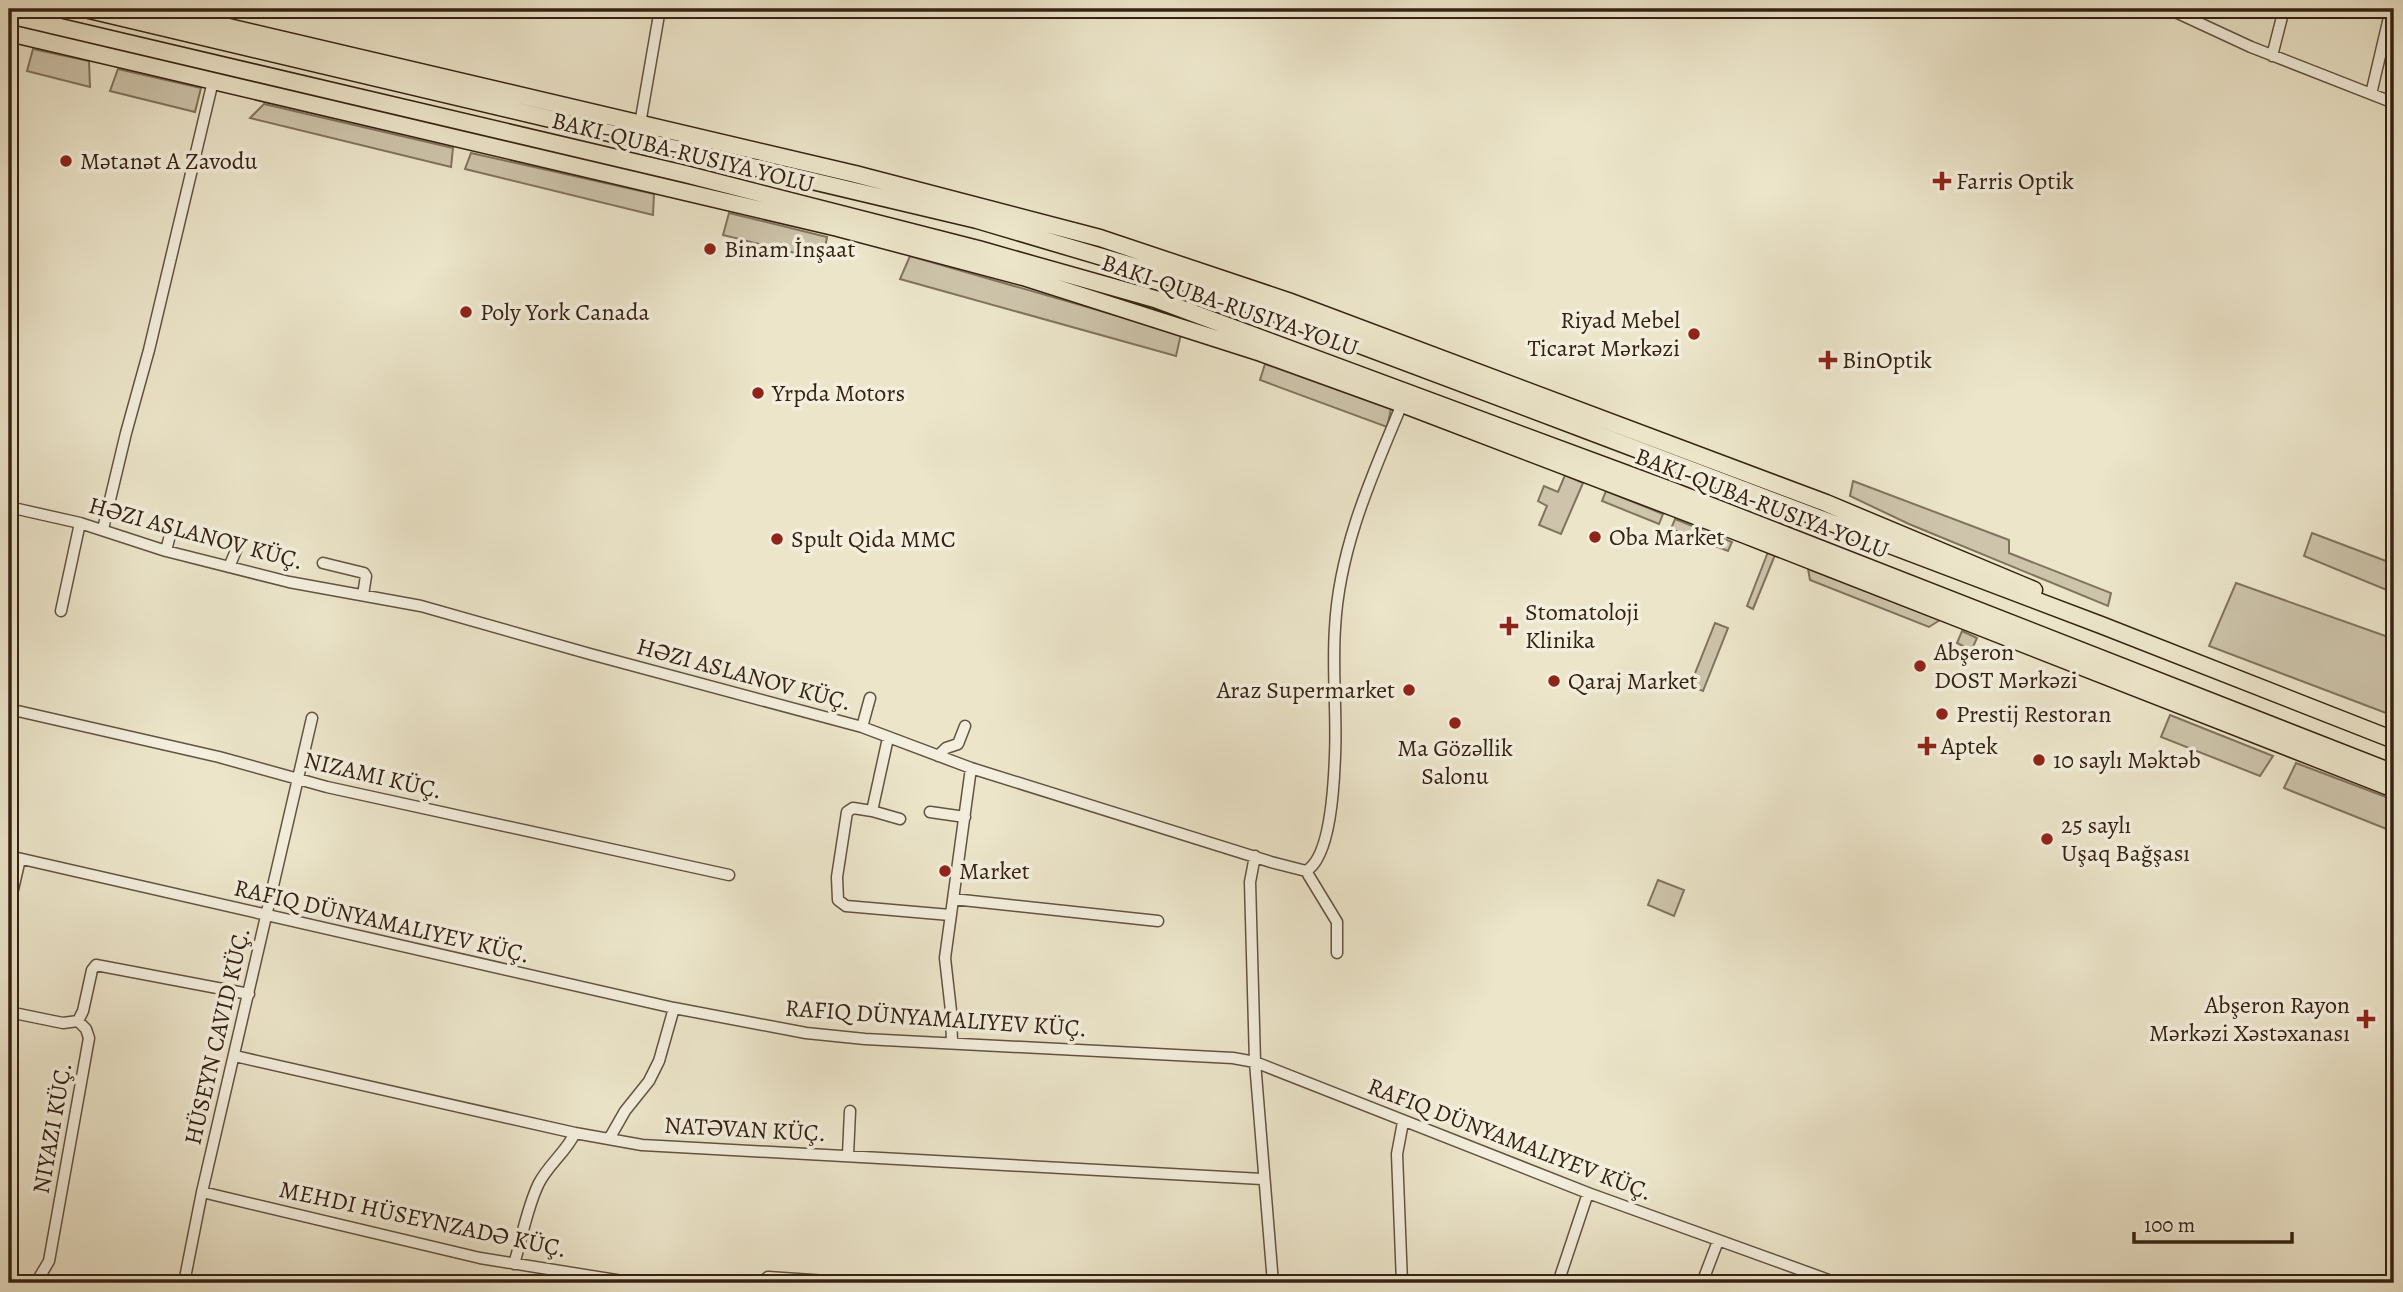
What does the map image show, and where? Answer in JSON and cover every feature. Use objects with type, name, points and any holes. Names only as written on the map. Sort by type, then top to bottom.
[{"type":"highway","points":[[85,9],[963,216],[1114,259],[1293,320],[2101,625],[2394,740]]},
{"type":"highway","points":[[152,9],[855,174],[1143,252],[1275,296],[1826,503],[2014,580],[2101,625]]},
{"type":"highway","points":[[9,15],[685,174],[978,249],[1155,299],[1673,491],[2394,773]]},
{"type":"highway","points":[[9,33],[838,228],[1023,277],[1261,353],[1402,404],[2394,789]]},
{"type":"street","points":[[640,124],[660,9]]},
{"type":"street","points":[[2169,9],[2272,56],[2394,103]]},
{"type":"street","points":[[2272,56],[2284,9]]},
{"type":"street","points":[[2371,94],[2391,9]]},
{"type":"street","points":[[103,529],[153,337],[212,81]]},
{"type":"street","points":[[1337,953],[1338,922],[1306,871],[1318,861],[1333,788],[1337,719],[1335,628],[1347,551],[1367,488],[1402,404]]},
{"type":"street","name":"HƏZI ASLANOV KÜÇ.","points":[[9,507],[103,529],[166,551],[289,582],[465,617],[590,654],[862,727],[971,768],[1306,871]]},
{"type":"street","points":[[61,611],[80,523]]},
{"type":"street","points":[[166,551],[173,523]]},
{"type":"street","points":[[229,567],[240,541]]},
{"type":"street","points":[[323,563],[364,573],[366,576],[363,595]]},
{"type":"street","points":[[862,727],[870,698]]},
{"type":"street","name":"NIZAMI KÜÇ.","points":[[9,709],[219,757],[297,779],[729,876]]},
{"type":"street","name":"HÜSEYN CAVID KÜÇ.","points":[[185,1283],[202,1192],[313,718]]},
{"type":"street","points":[[938,756],[946,748],[958,744],[965,726]]},
{"type":"street","points":[[872,811],[888,738]]},
{"type":"street","points":[[951,1042],[951,1011],[944,970],[971,768]]},
{"type":"street","points":[[900,819],[853,808],[847,812],[837,877],[838,900],[846,906],[950,915]]},
{"type":"street","points":[[930,812],[965,817]]},
{"type":"street","points":[[9,856],[674,1008],[806,1033],[865,1039],[1233,1058],[1255,1062],[1588,1194],[1837,1283]]},
{"type":"street","points":[[1255,856],[1250,882],[1255,1062],[1262,1180],[1273,1283]]},
{"type":"street","points":[[9,907],[20,859]]},
{"type":"street","points":[[953,899],[1158,920]]},
{"type":"street","points":[[9,1012],[63,1023],[78,1021],[83,1011],[92,970],[96,965],[249,994]]},
{"type":"street","points":[[609,1139],[625,1111],[649,1081],[659,1060],[674,1008]]},
{"type":"street","name":"NIYAZI KÜÇ.","points":[[36,1283],[49,1261],[89,1038],[86,1029],[78,1021]]},
{"type":"street","name":"NATƏVAN KÜÇ.","points":[[235,1056],[575,1133],[680,1149],[848,1155],[1262,1180]]},
{"type":"street","points":[[848,1155],[850,1111]]},
{"type":"street","points":[[1402,1283],[1397,1154],[1404,1122]]},
{"type":"street","points":[[514,1264],[538,1185],[575,1133]]},
{"type":"street","name":"MEHDI HÜSEYNZADƏ KÜÇ.","points":[[202,1192],[480,1258],[635,1283]]},
{"type":"street","points":[[1558,1283],[1588,1194]]},
{"type":"street","points":[[1702,1283],[1718,1241]]},
{"type":"street","points":[[1799,1283],[1803,1271]]},
{"type":"street","points":[[760,1283],[768,1277],[857,1283]]},
{"type":"shaded area","points":[[33,49],[89,61],[90,87],[27,71]]},
{"type":"shaded area","points":[[118,69],[201,88],[195,112],[110,91]]},
{"type":"shaded area","points":[[264,104],[453,148],[451,167],[250,118]]},
{"type":"shaded area","points":[[471,153],[654,194],[653,215],[465,169]]},
{"type":"shaded area","points":[[729,213],[827,237],[823,260],[723,235]]},
{"type":"shaded area","points":[[910,256],[1181,334],[1176,356],[900,279]]},
{"type":"shaded area","points":[[1265,364],[1391,409],[1387,427],[1260,380]]},
{"type":"shaded area","points":[[1565,475],[1583,483],[1561,534],[1539,525],[1547,506],[1538,501],[1544,486],[1558,492]]},
{"type":"shaded area","points":[[1853,481],[2009,540],[2009,553],[2111,593],[2108,606],[1909,524],[1850,496]]},
{"type":"shaded area","points":[[1606,491],[1663,514],[1659,524],[1602,501]]},
{"type":"shaded area","points":[[1675,519],[1732,542],[1728,551],[1671,529]]},
{"type":"shaded area","points":[[2312,533],[2394,564],[2394,593],[2304,556]]},
{"type":"shaded area","points":[[1768,552],[1775,555],[1753,609],[1747,606]]},
{"type":"shaded area","points":[[1808,569],[1940,620],[1929,627],[1810,580]]},
{"type":"shaded area","points":[[2236,583],[2394,639],[2394,716],[2209,646]]},
{"type":"shaded area","points":[[1715,623],[1728,628],[1703,691],[1690,686]]},
{"type":"shaded area","points":[[1962,631],[1977,638],[1968,658],[1961,656],[1965,647],[1957,643]]},
{"type":"shaded area","points":[[2170,715],[2273,756],[2260,776],[2161,737]]},
{"type":"shaded area","points":[[2296,763],[2394,800],[2394,832],[2284,788]]},
{"type":"shaded area","points":[[1658,880],[1684,890],[1674,916],[1648,905]]},
{"type":"place","name":"Mətanət A Zavodu","points":[[66,161]]},
{"type":"place","name":"Farris Optik","points":[[1942,181]]},
{"type":"place","name":"Binam İnşaat","points":[[710,249]]},
{"type":"place","name":"Poly York Canada","points":[[466,312]]},
{"type":"place","name":"Riyad Mebel Ticarət Mərkəzi","points":[[1694,334]]},
{"type":"place","name":"BinOptik","points":[[1828,360]]},
{"type":"place","name":"Yrpda Motors","points":[[758,393]]},
{"type":"place","name":"Oba Market","points":[[1595,537]]},
{"type":"place","name":"Spult Qida MMC","points":[[777,539]]},
{"type":"place","name":"Stomatoloji Klinika","points":[[1509,626]]},
{"type":"place","name":"Abşeron DOST Mərkəzi","points":[[1920,666]]},
{"type":"place","name":"Qaraj Market","points":[[1554,681]]},
{"type":"place","name":"Araz Supermarket","points":[[1409,690]]},
{"type":"place","name":"Prestij Restoran","points":[[1942,714]]},
{"type":"place","name":"Ma Gözəllik Salonu","points":[[1455,723]]},
{"type":"place","name":"Aptek","points":[[1927,746]]},
{"type":"place","name":"10 saylı Məktəb","points":[[2039,760]]},
{"type":"place","name":"25 saylı Uşaq Bağşası","points":[[2047,839]]},
{"type":"place","name":"Market","points":[[945,871]]},
{"type":"place","name":"Abşeron Rayon Mərkəzi Xəstəxanası","points":[[2366,1019]]}]
